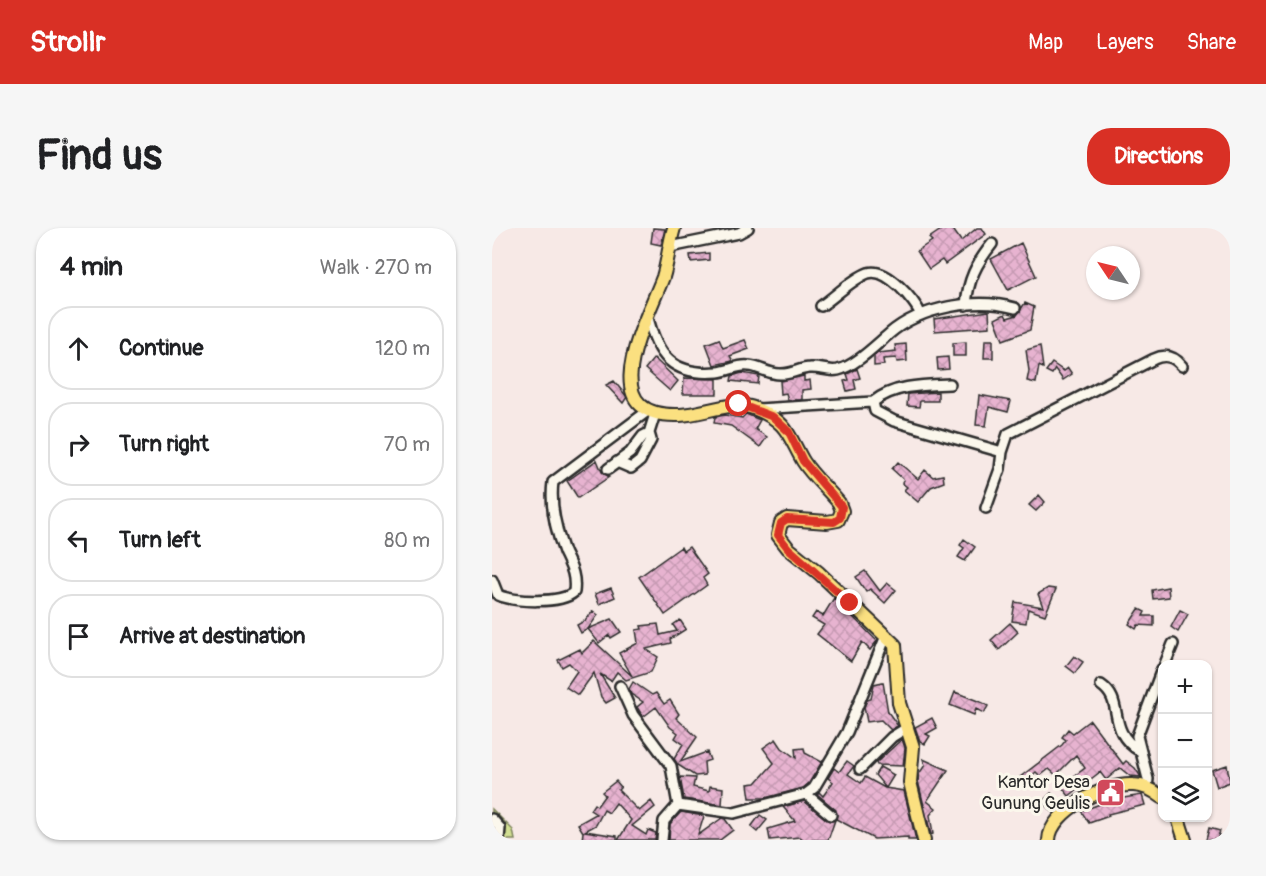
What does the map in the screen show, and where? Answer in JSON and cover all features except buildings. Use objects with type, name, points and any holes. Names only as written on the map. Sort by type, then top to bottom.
[{"type":"main road","points":[[674,228],[662,279],[647,314],[632,364],[629,383],[635,398],[652,412],[684,415],[739,404],[758,409],[773,417],[789,432],[803,461],[836,498],[842,511],[840,518],[834,522],[787,519],[778,530],[780,540],[886,636],[896,648],[899,703],[908,727],[912,747],[910,782],[924,840]]},
{"type":"main road","points":[[1049,840],[1050,829],[1059,817],[1092,795],[1116,786],[1133,784],[1148,788],[1158,794]]},
{"type":"main road","points":[[1179,822],[1185,840]]},
{"type":"street","points":[[670,247],[739,233],[748,228]]},
{"type":"street","points":[[966,305],[967,288],[973,271],[992,244]]},
{"type":"street","points":[[821,306],[857,280],[875,272],[906,293],[921,315]]},
{"type":"street","points":[[647,314],[652,337],[661,353],[671,364],[680,368],[716,372],[749,366],[764,372],[782,375],[809,368],[838,370],[874,349],[900,325],[921,315],[966,305],[993,304],[1014,308]]},
{"type":"street","points":[[986,508],[1000,469],[1005,439],[1017,429],[1162,355],[1169,356],[1182,366]]},
{"type":"street","points":[[758,409],[873,402],[880,397],[906,388],[950,384]]},
{"type":"street","points":[[873,402],[875,411],[894,421],[1002,452]]},
{"type":"street","points":[[617,462],[631,468],[640,461],[651,440],[649,433],[652,412]]},
{"type":"street","points":[[492,580],[498,595],[509,599],[563,598],[574,592],[576,576],[563,549],[552,505],[553,482],[652,412]]},
{"type":"street","points":[[608,469],[649,433]]},
{"type":"street","points":[[635,445],[640,461]]},
{"type":"street","points":[[678,805],[734,813],[806,794],[822,778],[847,732],[886,636]]},
{"type":"street","points":[[1167,660],[1173,644]]},
{"type":"street","points":[[1148,788],[1138,730],[1158,679]]},
{"type":"street","points":[[1101,685],[1113,696],[1117,725],[1128,743],[1140,751]]},
{"type":"street","points":[[620,686],[633,715],[671,766],[678,805]]},
{"type":"street","points":[[860,770],[892,737],[908,727]]},
{"type":"street","points":[[806,794],[831,815]]},
{"type":"street","points":[[662,840],[664,821],[678,805]]},
{"type":"street","points":[[492,819],[500,828],[499,840]]},
{"type":"green space","points":[[492,809],[513,830],[515,840],[492,840]]},
{"type":"place","name":"Kantor Desa Gunung Geulis","points":[[1111,792]]},
{"type":"route","points":[[739,404],[758,409],[773,417],[789,432],[803,461],[842,507],[840,518],[834,522],[791,518],[784,520],[778,530],[778,535],[788,548],[819,573],[850,603]]}]
